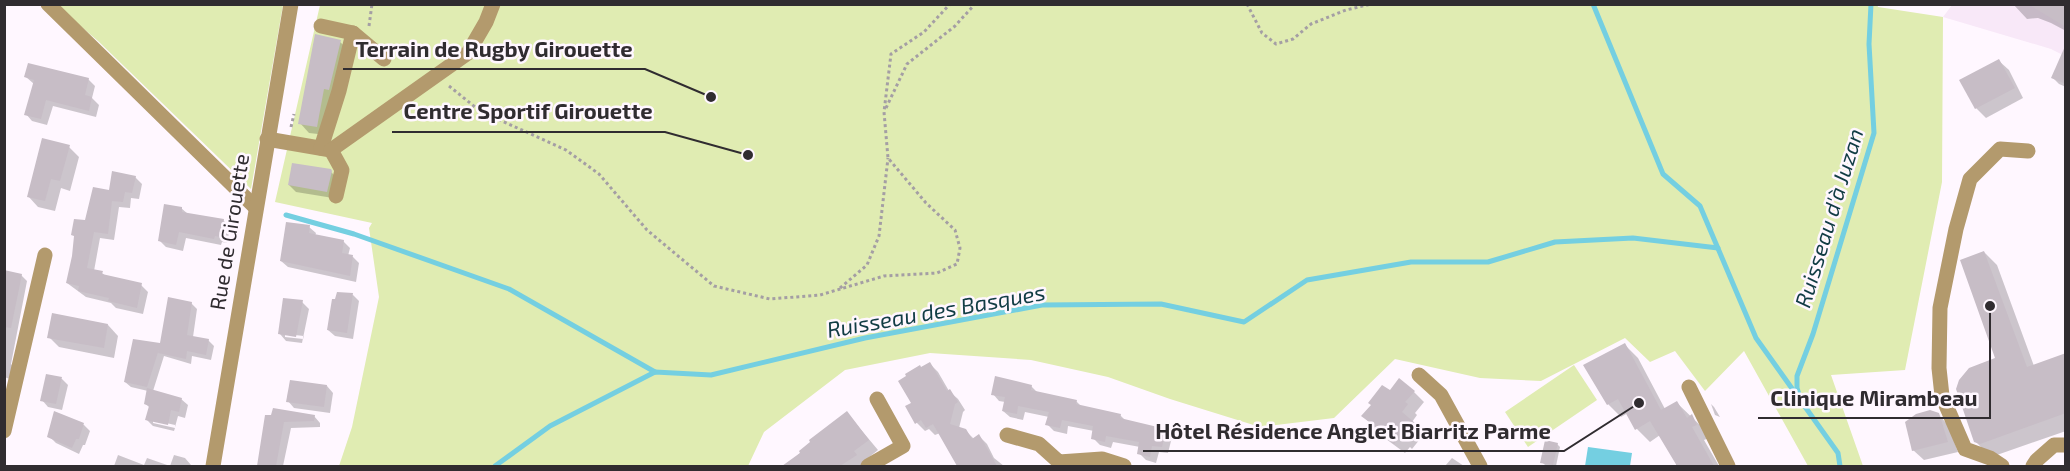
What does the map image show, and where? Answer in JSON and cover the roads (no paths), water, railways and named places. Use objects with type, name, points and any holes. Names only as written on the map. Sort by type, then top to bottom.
[{"type":"street","points":[[48,4],[256,208]]},
{"type":"street","name":"Rue de Girouette","points":[[213,466],[291,4]]},
{"type":"street","points":[[267,139],[326,149],[438,76],[468,53],[494,4]]},
{"type":"street","points":[[321,26],[353,33],[384,59]]},
{"type":"street","points":[[336,196],[342,170],[326,149],[353,33]]},
{"type":"street","points":[[2002,466],[1990,458],[1965,449],[1942,396],[1939,368],[1940,308],[1956,229],[1970,179],[2000,149],[2028,152]]},
{"type":"street","points":[[4,430],[45,255]]},
{"type":"street","points":[[1419,375],[1441,396],[1480,466]]},
{"type":"street","points":[[1689,387],[1728,466]]},
{"type":"street","points":[[868,466],[903,446],[877,399]]},
{"type":"street","points":[[1007,435],[1039,444],[1057,464],[1102,459],[1124,466]]},
{"type":"street","points":[[2033,466],[2054,445],[2066,445]]},
{"type":"water","points":[[1588,447],[1632,453],[1630,466],[1585,466]]},
{"type":"waterway","points":[[1593,4],[1663,174],[1700,206],[1756,338],[1838,453],[1840,466]]},
{"type":"waterway","name":"Ruisseau d'à Juzan","points":[[1800,398],[1797,376],[1813,334],[1874,133],[1869,44],[1871,4]]},
{"type":"waterway","points":[[286,215],[354,234],[509,289],[655,372]]},
{"type":"waterway","name":"Ruisseau des Basques","points":[[495,466],[550,426],[655,372],[711,375],[865,338],[1042,305],[1161,304],[1244,322],[1307,280],[1411,262],[1488,262],[1555,242],[1633,238],[1718,248]]},
{"type":"place","name":"Terrain de Rugby Girouette","points":[[711,97]]},
{"type":"place","name":"Centre Sportif Girouette","points":[[748,155]]},
{"type":"place","name":"Clinique Mirambeau","points":[[1990,306]]},
{"type":"place","name":"Hôtel Résidence Anglet Biarritz Parme","points":[[1639,403]]}]
